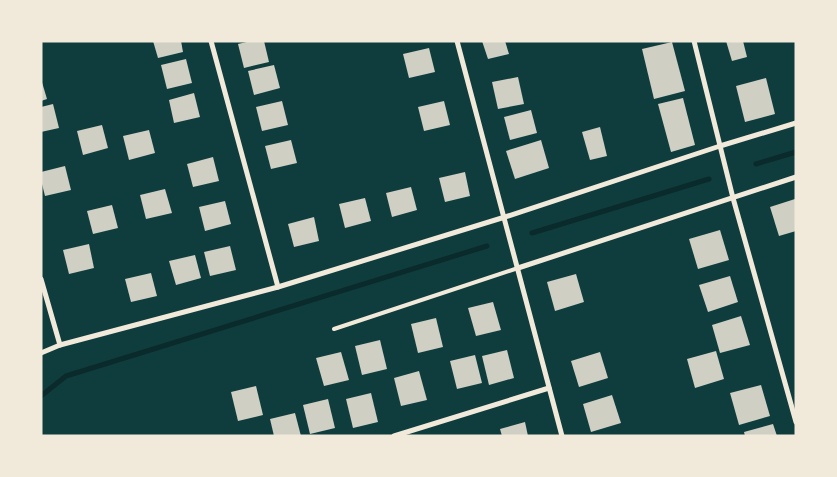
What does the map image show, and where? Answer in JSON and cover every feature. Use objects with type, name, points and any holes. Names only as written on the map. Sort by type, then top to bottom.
[{"type":"street","points":[[211,41],[278,287]]},
{"type":"street","points":[[458,41],[562,436]]},
{"type":"street","points":[[694,41],[733,198],[796,422]]},
{"type":"street","points":[[41,353],[60,345],[278,287],[505,217],[796,123]]},
{"type":"street","points":[[518,268],[796,177]]},
{"type":"street","points":[[41,279],[60,345]]},
{"type":"street","points":[[394,436],[549,388]]},
{"type":"lane","points":[[334,329],[518,268]]},
{"type":"building","points":[[153,41],[181,41],[183,52],[158,58]]},
{"type":"building","points":[[264,41],[269,62],[244,68],[238,44]]},
{"type":"building","points":[[482,41],[505,41],[509,54],[488,59]]},
{"type":"building","points":[[726,41],[743,41],[747,57],[732,61]]},
{"type":"building","points":[[672,42],[685,91],[654,99],[642,49]]},
{"type":"building","points":[[429,48],[435,72],[409,78],[403,54]]},
{"type":"building","points":[[186,59],[192,83],[167,89],[161,65]]},
{"type":"building","points":[[274,65],[280,88],[254,95],[248,71]]},
{"type":"building","points":[[518,77],[524,104],[498,109],[492,82]]},
{"type":"building","points":[[766,78],[775,114],[745,122],[736,86]]},
{"type":"building","points":[[41,79],[47,99],[41,101]]},
{"type":"building","points":[[194,93],[200,117],[174,123],[169,100]]},
{"type":"building","points":[[683,98],[695,145],[671,152],[658,104]]},
{"type":"building","points":[[282,101],[288,125],[262,131],[256,107]]},
{"type":"building","points":[[444,101],[450,125],[424,131],[418,107]]},
{"type":"building","points":[[53,104],[59,128],[41,132],[41,107]]},
{"type":"building","points":[[531,110],[537,133],[510,140],[504,117]]},
{"type":"building","points":[[102,125],[108,148],[83,155],[77,131]]},
{"type":"building","points":[[600,127],[607,156],[590,160],[582,132]]},
{"type":"building","points":[[149,130],[155,153],[129,160],[123,136]]},
{"type":"building","points":[[291,140],[297,163],[271,169],[265,146]]},
{"type":"building","points":[[541,140],[549,168],[515,179],[506,151]]},
{"type":"building","points":[[213,157],[219,181],[193,187],[187,164]]},
{"type":"building","points":[[65,166],[71,190],[45,196],[41,172]]},
{"type":"building","points":[[465,172],[470,196],[445,202],[439,178]]},
{"type":"building","points":[[411,187],[417,210],[392,217],[386,193]]},
{"type":"building","points":[[165,189],[172,213],[146,219],[140,195]]},
{"type":"building","points":[[365,198],[371,221],[345,228],[339,204]]},
{"type":"building","points":[[795,199],[796,231],[779,236],[770,207]]},
{"type":"building","points":[[225,201],[231,224],[205,231],[199,207]]},
{"type":"building","points":[[112,205],[118,228],[93,234],[87,211]]},
{"type":"building","points":[[314,217],[319,241],[294,247],[288,224]]},
{"type":"building","points":[[720,230],[729,260],[698,269],[689,239]]},
{"type":"building","points":[[89,244],[94,268],[69,274],[63,250]]},
{"type":"building","points":[[230,246],[236,270],[210,276],[204,252]]},
{"type":"building","points":[[195,255],[201,278],[176,285],[169,261]]},
{"type":"building","points":[[151,273],[157,296],[131,302],[125,279]]},
{"type":"building","points":[[576,274],[584,302],[555,311],[547,282]]},
{"type":"building","points":[[730,276],[738,302],[708,312],[699,285]]},
{"type":"building","points":[[493,302],[501,330],[476,336],[468,308]]},
{"type":"building","points":[[741,316],[750,345],[720,353],[712,325]]},
{"type":"building","points":[[436,318],[443,347],[418,353],[411,324]]},
{"type":"building","points":[[380,340],[387,369],[362,375],[355,346]]},
{"type":"building","points":[[507,350],[514,378],[489,385],[482,356]]},
{"type":"building","points":[[716,351],[724,379],[695,388],[687,359]]},
{"type":"building","points":[[341,352],[349,380],[324,386],[316,358]]},
{"type":"building","points":[[600,352],[608,378],[579,387],[571,361]]},
{"type":"building","points":[[475,355],[482,383],[457,389],[450,361]]},
{"type":"building","points":[[419,371],[427,400],[401,406],[394,378]]},
{"type":"building","points":[[761,385],[770,416],[739,425],[730,393]]},
{"type":"building","points":[[256,386],[263,415],[238,421],[231,392]]},
{"type":"building","points":[[371,393],[378,422],[353,428],[346,399]]},
{"type":"building","points":[[612,395],[621,423],[591,432],[583,404]]},
{"type":"building","points":[[328,399],[335,428],[310,434],[303,405]]},
{"type":"building","points":[[295,413],[301,436],[274,436],[270,419]]},
{"type":"building","points":[[525,422],[528,436],[502,436],[500,429]]},
{"type":"building","points":[[773,424],[777,436],[745,436],[744,432]]},
{"type":"waterway","points":[[756,164],[796,152]]},
{"type":"waterway","points":[[532,233],[709,179]]},
{"type":"waterway","points":[[41,396],[66,376],[487,246]]}]
